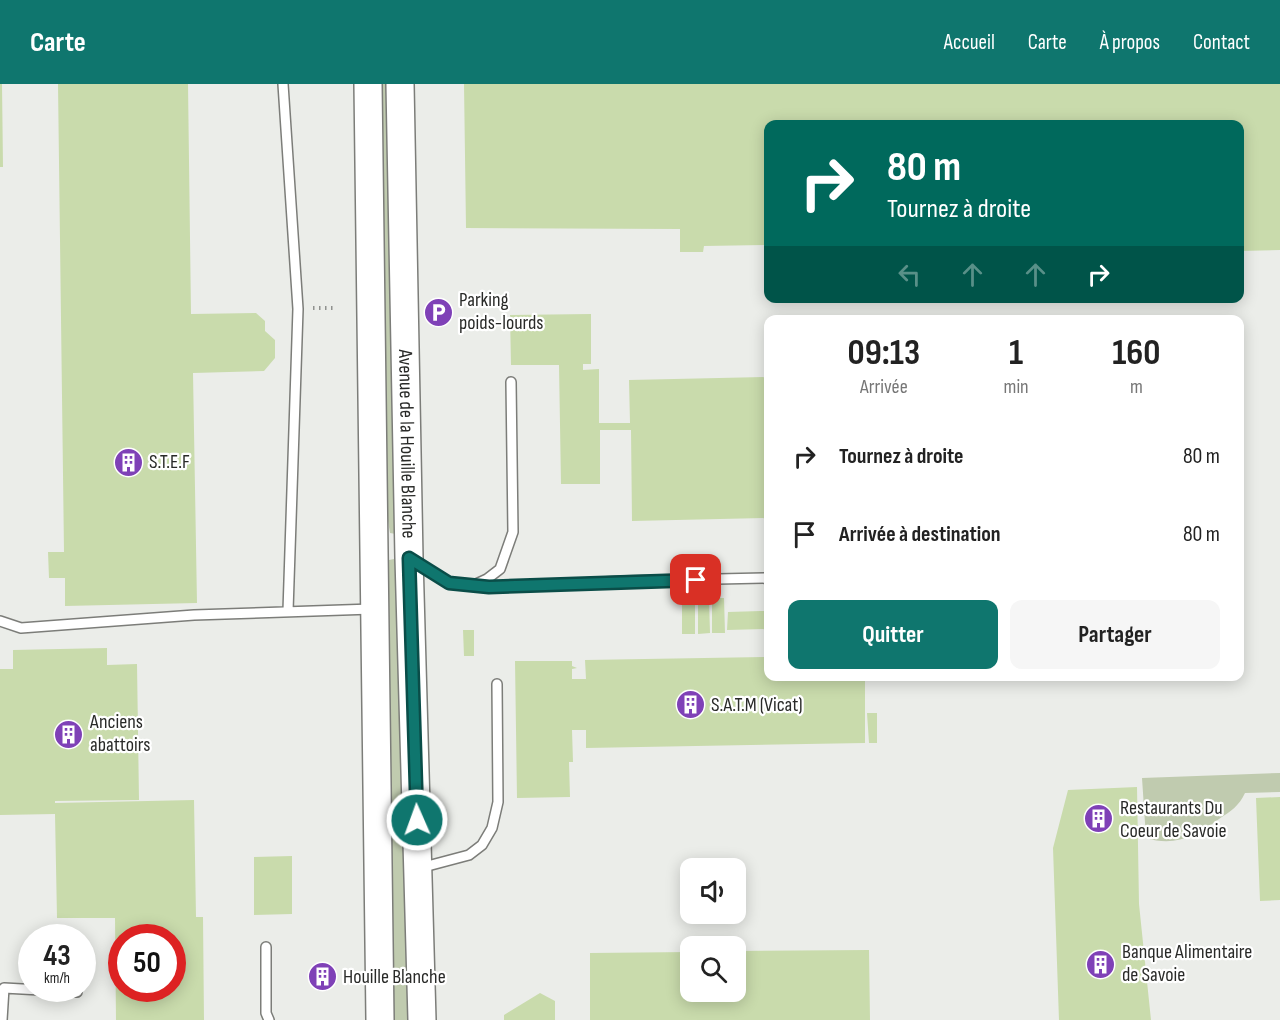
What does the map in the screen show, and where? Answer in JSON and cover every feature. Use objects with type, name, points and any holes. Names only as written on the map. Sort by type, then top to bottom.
[{"type":"main road","name":"Avenue de la Houille Blanche","points":[[368,84],[380,1020]]},
{"type":"main road","name":"Avenue de la Houille Blanche","points":[[400,84],[409,558],[422,1020]]},
{"type":"lane","points":[[283,84],[298,309],[288,611]]},
{"type":"lane","points":[[474,585],[500,569],[513,532],[511,382]]},
{"type":"lane","points":[[409,558],[449,583],[489,587],[764,578]]},
{"type":"lane","points":[[0,621],[21,628],[194,615],[374,609]]},
{"type":"lane","points":[[419,868],[469,855],[482,845],[492,828],[498,802],[496,684]]},
{"type":"lane","points":[[266,947],[266,1013],[269,1020]]},
{"type":"lane","points":[[2,1020],[4,987],[18,988]]},
{"type":"green space","points":[[380,84],[391,84],[396,534],[390,533],[388,521]]},
{"type":"green space","points":[[394,559],[399,565],[414,1020],[387,1020],[386,606],[389,560]]},
{"type":"green space","points":[[1280,773],[1280,792],[1245,793],[1231,811],[1193,835],[1166,841],[1146,838],[1142,778]]},
{"type":"building","points":[[0,84],[2,84],[3,167],[0,167]]},
{"type":"building","name":"S.T.E.F","points":[[58,84],[188,84],[191,314],[256,313],[265,321],[265,331],[275,340],[275,358],[264,371],[193,373],[197,603],[65,606],[65,578],[49,578],[48,552],[64,552]]},
{"type":"building","points":[[464,84],[1280,84],[1280,250],[1244,251],[1244,120],[764,120],[764,245],[704,246],[703,252],[680,252],[680,229],[466,228]]},
{"type":"building","points":[[591,314],[591,364],[583,364],[583,370],[599,369],[599,423],[630,423],[629,380],[764,377],[764,518],[632,521],[631,430],[600,430],[600,484],[561,484],[559,365],[511,365],[510,315]]},
{"type":"building","points":[[712,598],[724,598],[725,633],[712,633]]},
{"type":"building","points":[[695,599],[695,634],[682,634],[682,600]]},
{"type":"building","points":[[698,599],[709,599],[710,633],[698,634]]},
{"type":"building","points":[[764,611],[764,629],[727,630],[728,612]]},
{"type":"building","points":[[463,630],[474,630],[474,656],[464,656]]},
{"type":"building","points":[[107,648],[107,665],[137,664],[139,800],[55,801],[55,803],[194,800],[196,917],[203,917],[204,1020],[116,1020],[116,1002],[186,1002],[186,924],[115,924],[115,918],[57,918],[55,814],[0,815],[0,669],[13,669],[13,650]]},
{"type":"building","name":"S.A.T.M (Vicat)","points":[[764,657],[764,681],[865,681],[865,743],[586,748],[586,730],[572,730],[573,762],[569,762],[570,797],[517,798],[515,661],[572,661],[572,666],[577,668],[572,669],[572,679],[586,679],[585,660]]},
{"type":"building","points":[[867,713],[877,713],[877,743],[869,743]]},
{"type":"building","points":[[1137,787],[1139,904],[1151,1020],[1059,1020],[1053,848],[1068,790]]},
{"type":"building","points":[[1280,797],[1280,900],[1260,901],[1256,798]]},
{"type":"building","points":[[292,856],[292,914],[254,915],[254,857]]},
{"type":"building","points":[[869,950],[870,1020],[590,1020],[590,953],[680,952],[680,1002],[746,1002],[746,951]]},
{"type":"building","name":"Houille Blanche","points":[[318,969],[327,969],[327,985],[318,985]]},
{"type":"building","points":[[540,993],[555,1001],[555,1020],[504,1020],[504,1015]]},
{"type":"place","name":"Parking poids-lourds","points":[[438,312]]},
{"type":"place","name":"S.T.E.F","points":[[128,462]]},
{"type":"place","name":"S.A.T.M (Vicat)","points":[[690,705]]},
{"type":"place","name":"Anciens abattoirs","points":[[69,734]]},
{"type":"place","name":"Restaurants Du Coeur de Savoie","points":[[1099,819]]},
{"type":"place","name":"Banque Alimentaire de Savoie","points":[[1101,964]]},
{"type":"place","name":"Houille Blanche","points":[[322,977]]},
{"type":"route","points":[[417,820],[409,558],[449,583],[462,585],[489,587],[696,580]]}]
